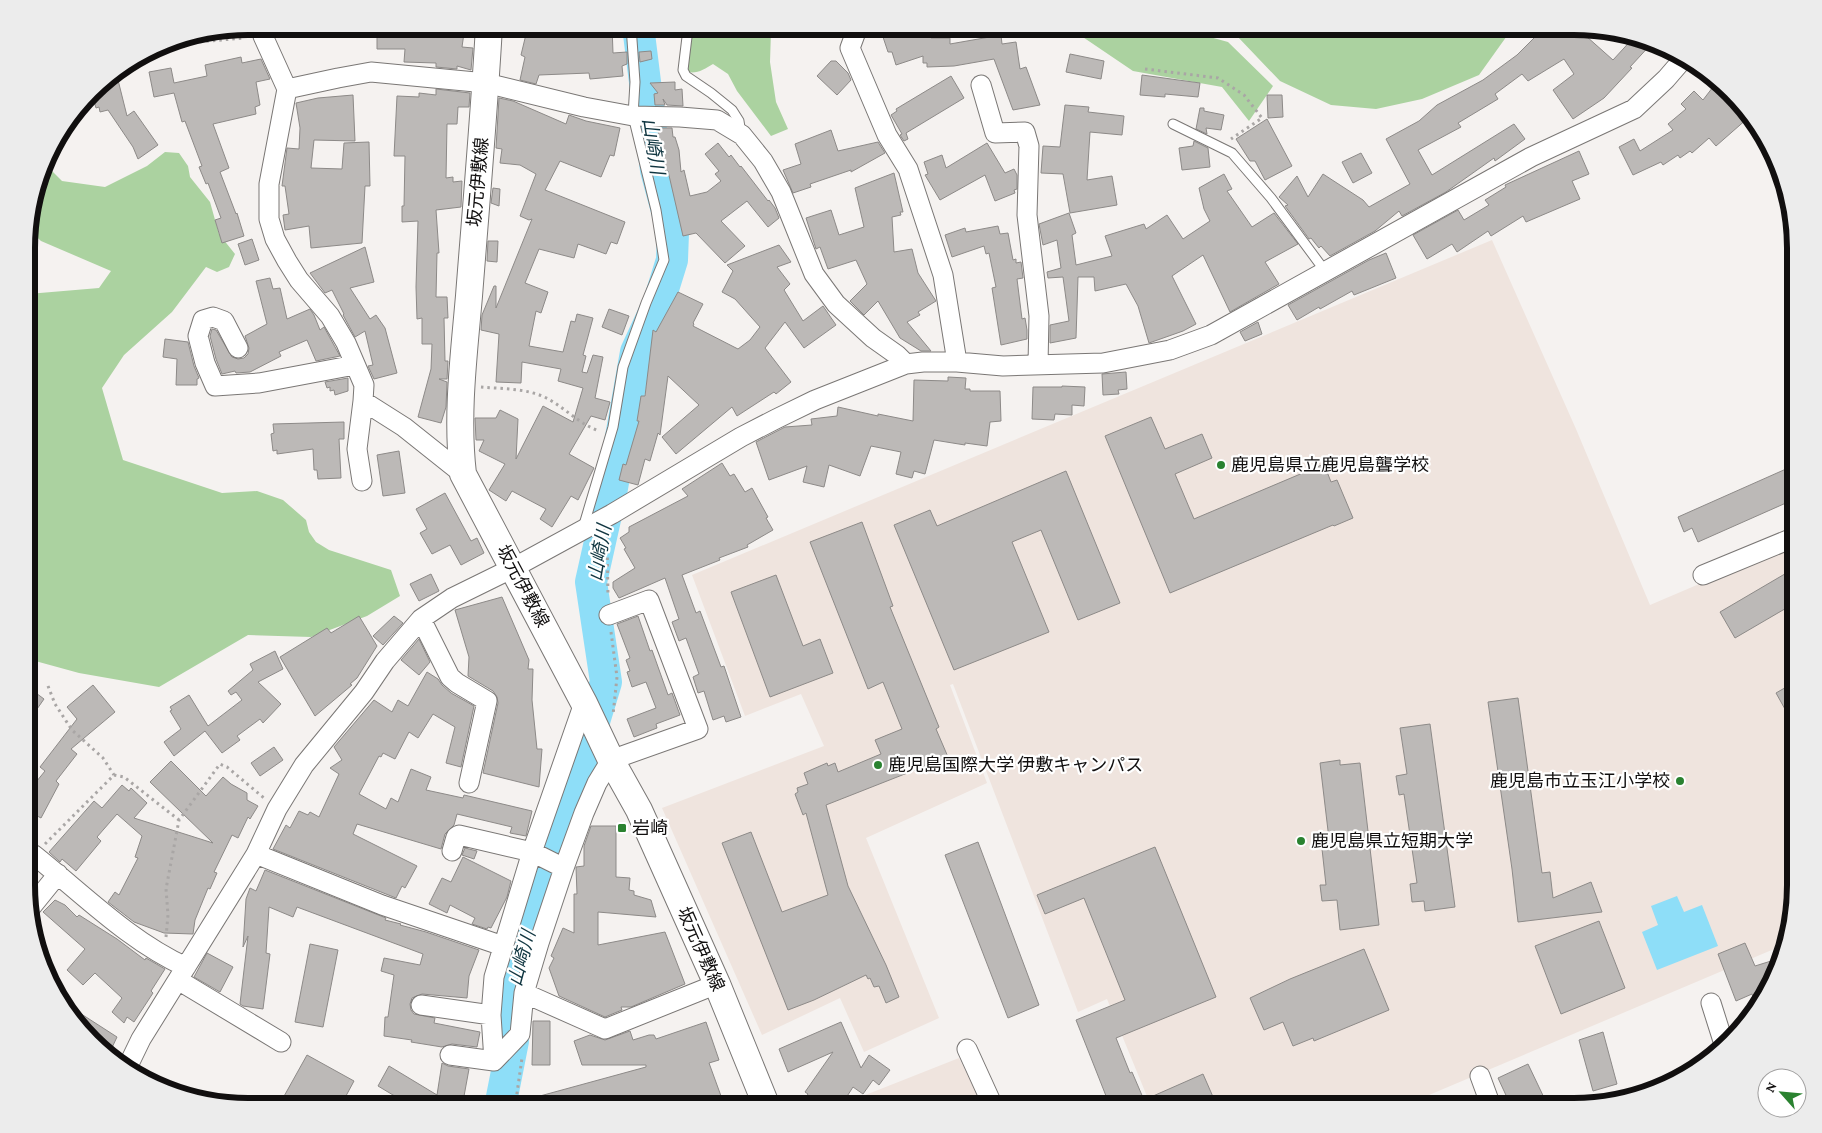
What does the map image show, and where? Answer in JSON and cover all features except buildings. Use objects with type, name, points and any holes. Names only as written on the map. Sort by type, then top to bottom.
[{"type":"main road","name":"坂元伊敷線","points":[[489,35],[461,386],[460,450],[463,474],[639,810],[717,984],[763,1098]]},
{"type":"street","points":[[264,35],[287,89],[269,184],[269,218],[275,238],[287,261],[299,280],[330,316],[346,343],[364,385],[357,449],[362,481]]},
{"type":"street","points":[[856,35],[850,48],[887,135],[908,169],[943,275],[957,362]]},
{"type":"street","points":[[130,1062],[141,1039],[256,854],[277,809],[304,765],[364,692],[385,661],[422,619],[452,598],[513,568],[612,514],[776,419],[815,400],[906,364],[957,362],[1003,366],[1103,362],[1170,350],[1211,335],[1531,158],[1634,109],[1666,79],[1680,63]]},
{"type":"street","points":[[287,89],[371,72],[486,83],[584,107],[633,116],[717,120],[742,136],[763,160],[781,192],[814,274],[836,304],[873,338],[906,364]]},
{"type":"street","points":[[981,85],[995,133],[1025,132],[1029,146],[1026,215],[1039,316],[1038,365]]},
{"type":"street","points":[[238,348],[224,321],[213,318],[204,320],[198,336],[205,363],[215,386],[259,383],[355,365]]},
{"type":"street","points":[[363,401],[404,427],[463,474]]},
{"type":"street","points":[[1703,575],[1787,540]]},
{"type":"street","points":[[494,1061],[520,1034],[524,993],[564,868],[584,813],[609,755],[698,729],[649,600],[609,615]]},
{"type":"street","points":[[422,619],[450,678],[487,701],[469,783]]},
{"type":"street","points":[[494,1061],[491,1015],[494,977],[532,852],[585,705]]},
{"type":"street","points":[[452,851],[456,837],[459,835],[532,852],[564,868]]},
{"type":"street","points":[[256,854],[382,906],[503,946]]},
{"type":"street","points":[[35,856],[128,933],[164,957],[182,974],[281,1042]]},
{"type":"street","points":[[35,902],[58,874]]},
{"type":"street","points":[[524,993],[605,1030],[717,984]]},
{"type":"street","points":[[1711,1004],[1722,1039]]},
{"type":"street","points":[[421,1006],[491,1015]]},
{"type":"street","points":[[967,1049],[989,1098]]},
{"type":"street","points":[[450,1055],[494,1061]]},
{"type":"street","points":[[1480,1076],[1489,1098]]},
{"type":"lane","points":[[582,530],[611,436],[619,399],[623,367],[664,260],[656,210],[633,116],[635,82],[632,35]]},
{"type":"lane","points":[[687,35],[683,70],[686,76],[732,110],[739,121],[742,136]]},
{"type":"lane","points":[[1173,124],[1232,153],[1271,198],[1325,271]]},
{"type":"path","points":[[1145,69],[1218,78],[1244,95],[1262,118],[1220,147]]},
{"type":"path","points":[[461,386],[523,390],[548,398],[586,426],[611,436]]},
{"type":"path","points":[[48,686],[55,704],[72,730],[103,758],[114,775],[124,777],[179,820]]},
{"type":"path","points":[[164,957],[168,915],[166,889],[174,856],[179,820],[220,764],[227,767],[277,809]]},
{"type":"path","points":[[35,849],[114,775]]},
{"type":"path","points":[[516,1098],[522,1061],[520,1034]]},
{"type":"shaded area","points":[[1492,240],[1576,429],[1650,605],[1787,546],[1787,899],[1778,947],[1422,1098],[1148,1098],[1107,999],[1078,1012],[953,684],[950,685],[987,783],[866,838],[939,1018],[864,1052],[840,998],[762,1035],[662,808],[824,746],[801,694],[745,716],[692,575]]},
{"type":"shaded area","points":[[959,1058],[979,1098],[858,1098]]},
{"type":"green space","points":[[687,35],[771,35],[770,62],[776,102],[788,129],[771,136],[737,91],[728,74],[713,64],[698,72],[688,72]]},
{"type":"green space","points":[[1080,35],[1203,35],[1228,42],[1273,86],[1249,121],[1222,87],[1133,71]]},
{"type":"green space","points":[[1234,35],[1508,35],[1479,75],[1422,99],[1376,109],[1331,105],[1280,81],[1237,36]]},
{"type":"green space","points":[[165,152],[179,153],[188,166],[190,177],[210,202],[219,234],[235,254],[229,267],[217,272],[206,267],[172,312],[124,355],[102,388],[123,460],[222,493],[257,491],[283,500],[306,520],[309,532],[316,542],[329,550],[391,570],[400,596],[367,616],[311,637],[248,635],[159,687],[79,673],[35,661],[35,293],[99,288],[111,271],[41,241],[35,235],[39,206],[50,169],[62,181],[105,187],[147,166]]},
{"type":"water","points":[[1677,896],[1684,912],[1702,905],[1718,946],[1657,970],[1642,932],[1658,925],[1651,906]]},
{"type":"waterway","name":"山崎川","points":[[502,1098],[513,1041],[511,981],[558,840],[606,682],[591,582],[612,488],[636,352],[659,302],[672,260],[673,233],[656,170],[639,35]]},
{"type":"place","name":"鹿児島県立鹿児島聾学校","points":[[1221,465]]},
{"type":"place","name":"鹿児島国際大学 伊敷キャンパス","points":[[878,765]]},
{"type":"place","name":"鹿児島市立玉江小学校","points":[[1680,781]]},
{"type":"place","name":"岩崎","points":[[622,828]]},
{"type":"place","name":"鹿児島県立短期大学","points":[[1301,841]]}]
